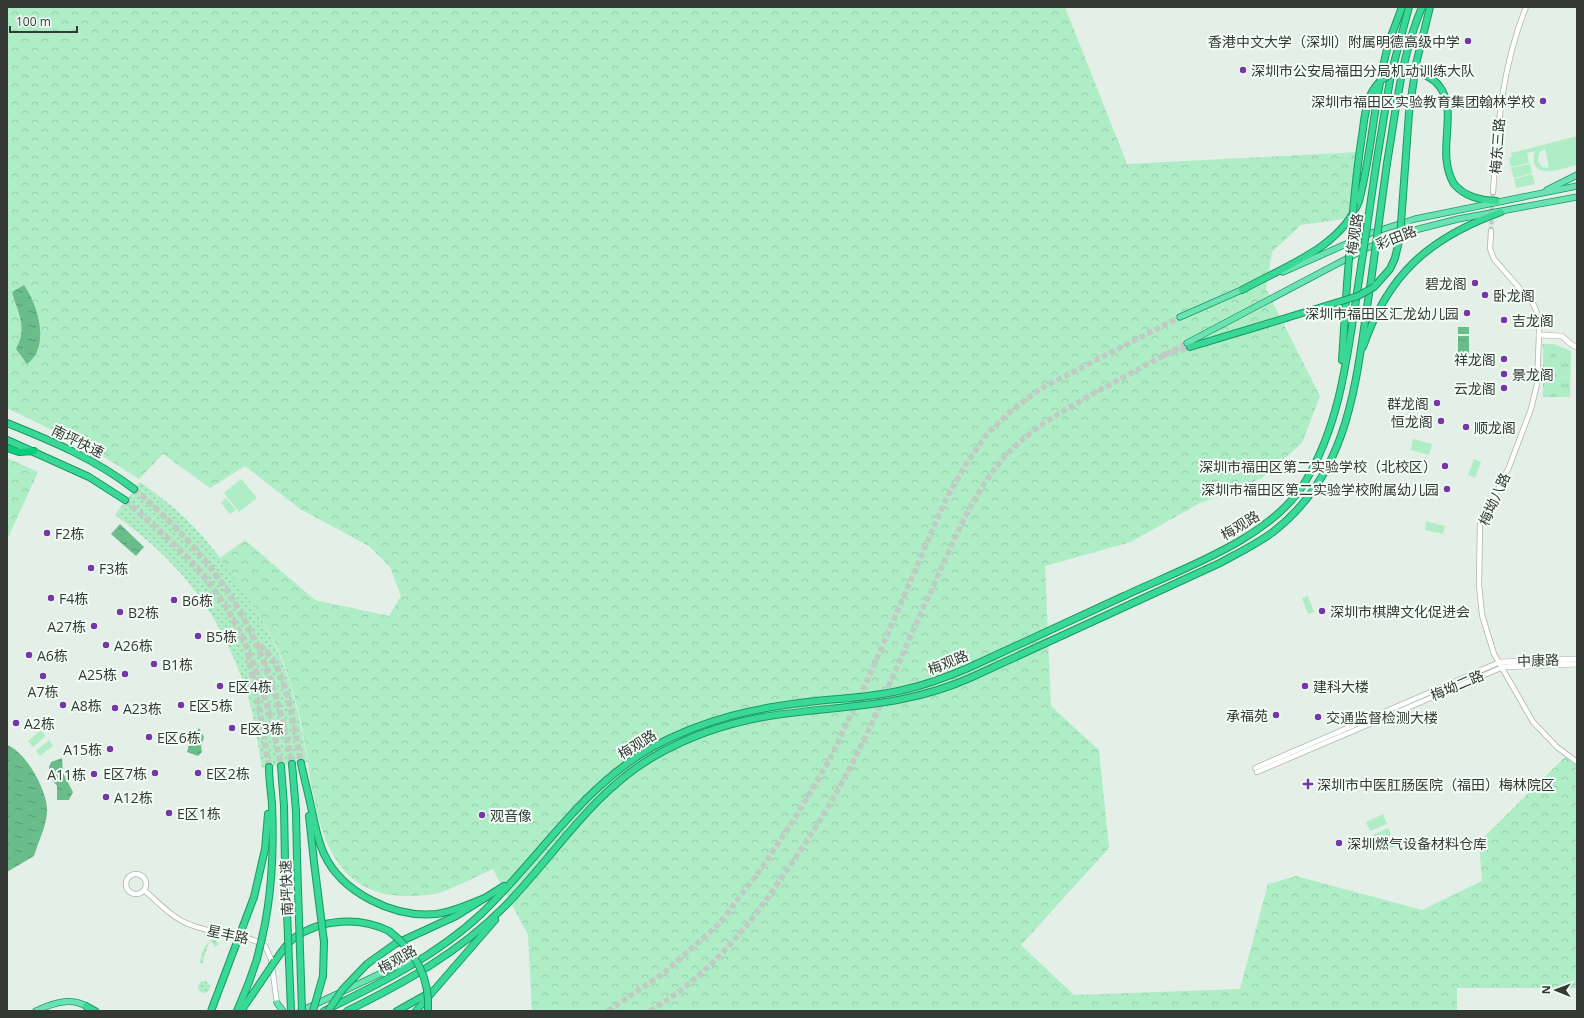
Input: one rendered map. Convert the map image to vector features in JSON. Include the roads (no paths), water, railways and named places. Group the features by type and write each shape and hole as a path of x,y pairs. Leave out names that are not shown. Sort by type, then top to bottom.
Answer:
{"highway":[{"path":"1242,290 1300,259 1331,239 1349,222 1359,201 1365,176 1381,74 1389,42 1402,7"},
{"name":"梅观路","path":"324,1011 378,984 427,956 466,927 513,880 569,815 597,787 626,764 672,737 695,727 738,713 791,705 881,695 933,682 968,668 1199,561 1248,536 1281,512 1304,484 1325,443 1334,418 1340,392 1359,280 1391,74 1409,7"},
{"name":"梅观路","path":"347,1011 401,984 436,963 488,922 520,890 566,835 604,794 633,771 676,745 717,728 755,719 790,713 883,704 943,689 1220,563 1258,542 1297,510 1325,473 1342,436 1356,372 1371,281 1387,163 1403,70 1422,7"},
{"path":"1189,345 1335,304 1362,294 1374,287 1390,269 1395,258 1400,236 1409,113 1416,64 1430,7"},
{"path":"1340,392 1347,284 1358,167 1366,112 1372,93 1381,80 1396,73 1408,71 1425,75 1440,86 1447,102 1446,168 1454,184 1460,190 1473,197 1496,201"},
{"path":"1356,372 1374,319 1388,294 1404,272 1422,254 1445,237 1469,224 1501,212"},
{"name":"南坪快速","path":"7,423 71,449 97,463 134,489"},
{"name":"南坪快速","path":"7,440 89,477 125,500"},
{"path":"7,448 19,452 34,451"},
{"path":"301,763 316,834 328,863 343,880 366,897 395,909 425,914 443,912 485,898"},
{"name":"南坪快速","path":"292,764 296,811 297,860 306,1010"},
{"name":"南坪快速","path":"280,766 284,806 291,1011"},
{"path":"211,1011 254,897 266,840 269,767"},
{"path":"237,1011 257,959 268,911 271,876 272,820 269,783"},
{"path":"306,790 324,942 324,976 306,1010"},
{"path":"328,1011 332,1003 343,989 367,964 395,944 456,916 513,880"},
{"path":"416,1011 520,890"},
{"path":"241,1011 284,948 293,938 305,931 322,925 353,921 365,922 389,931 406,946 418,962 426,981 428,1011"},
{"path":"397,1011 418,1001 444,979"},
{"path":"86,1006 94,1011"}],"main road":[{"path":"1540,193 1577,175"},
{"name":"彩田路","path":"1180,317 1371,233 1415,219 1496,201 1577,186"},
{"name":"彩田路","path":"1189,345 1367,248 1387,240 1440,223 1577,197"},
{"path":"1539,335 1562,336 1572,345 1577,347"},
{"name":"中康路","path":"1500,662 1577,658"},
{"name":"中康路","path":"1503,667 1577,664"},
{"path":"291,1011 306,1010 388,970 427,956"},
{"path":"36,1011 60,1002 74,1002 86,1006"},
{"path":"277,1003 278,1011"},
{"path":"277,1003 283,1011"}],"street":[{"name":"梅东三路","path":"1493,192 1504,78 1510,52 1526,7"},
{"name":"梅坳八路","path":"1491,231 1490,249 1497,264 1534,305 1539,319 1539,335 1537,384 1531,409 1508,467 1480,525 1480,585 1482,615 1493,651 1533,722 1557,747 1577,762"},
{"name":"梅坳二路","path":"1500,662 1256,770 1503,667"},
{"name":"星丰路","path":"133,874 142,876 146,884 144,890 138,894 131,893 126,887 127,878 133,874"},
{"name":"星丰路","path":"144,890 187,924 228,935 243,936 256,940 265,946 271,959 277,1003"}],"water":[{"path":"24,285 34,303 40,326 39,347 34,357 27,364 16,349 20,341 22,327 12,292"},
{"path":"1458,327 1469,327 1469,334 1458,334"},
{"path":"1458,336 1469,336 1469,353 1458,353"},
{"path":"120,524 144,547 136,556 111,534"},
{"path":"199,728 204,737 201,746 202,752 198,756 187,752 189,744 195,741 194,734"},
{"path":"7,745 21,755 34,772 46,800 47,814 34,856 7,872"},
{"path":"62,758 63,773 73,792 69,800 57,800 57,786 49,776 49,767 51,762"}],"tunnel":[{"path":"1491,231 1493,192"},
{"path":"608,1011 665,972 719,924 761,869 793,821 830,759 872,670 945,501 966,464 987,434 1012,410 1040,389 1180,317"},
{"path":"650,1011 690,982 725,950 771,893 815,829 857,754 968,511 989,477 1001,461 1024,438 1051,418 1187,343"},
{"path":"1163,355 1190,347"},
{"path":"134,489 167,519 195,549 219,579 240,611 257,645 271,681 292,764"},
{"path":"125,500 184,554 202,574 232,618 244,641 262,689 276,740 281,766"},
{"path":"260,645 272,659 283,682 291,710 301,763"},
{"path":"248,654 269,767"}],"place":[{"name":"香港中文大学（深圳）附属明德高级中学","path":"1468,41"},
{"name":"深圳市公安局福田分局机动训练大队","path":"1243,70"},
{"name":"深圳市福田区实验教育集团翰林学校","path":"1543,101"},
{"name":"碧龙阁","path":"1475,283"},
{"name":"卧龙阁","path":"1485,295"},
{"name":"深圳市福田区汇龙幼儿园","path":"1467,313"},
{"name":"吉龙阁","path":"1504,320"},
{"name":"祥龙阁","path":"1504,359"},
{"name":"景龙阁","path":"1504,374"},
{"name":"云龙阁","path":"1504,388"},
{"name":"群龙阁","path":"1437,403"},
{"name":"恒龙阁","path":"1441,421"},
{"name":"顺龙阁","path":"1466,427"},
{"name":"深圳市福田区第二实验学校（北校区）","path":"1445,466"},
{"name":"深圳市福田区第二实验学校附属幼儿园","path":"1447,489"},
{"name":"F2栋","path":"47,533"},
{"name":"F3栋","path":"91,568"},
{"name":"F4栋","path":"51,598"},
{"name":"B6栋","path":"174,600"},
{"name":"深圳市棋牌文化促进会","path":"1322,611"},
{"name":"B2栋","path":"120,612"},
{"name":"A27栋","path":"94,626"},
{"name":"B5栋","path":"198,636"},
{"name":"A26栋","path":"106,645"},
{"name":"A6栋","path":"29,655"},
{"name":"B1栋","path":"154,664"},
{"name":"A25栋","path":"125,674"},
{"name":"A7栋","path":"43,676"},
{"name":"E区4栋","path":"220,686"},
{"name":"建科大楼","path":"1305,686"},
{"name":"A8栋","path":"63,705"},
{"name":"E区5栋","path":"181,705"},
{"name":"A23栋","path":"115,708"},
{"name":"承福苑","path":"1276,715"},
{"name":"交通监督检测大楼","path":"1318,717"},
{"name":"A2栋","path":"16,723"},
{"name":"E区3栋","path":"232,728"},
{"name":"E区6栋","path":"149,737"},
{"name":"A15栋","path":"110,749"},
{"name":"E区7栋","path":"155,773"},
{"name":"E区2栋","path":"198,773"},
{"name":"A11栋","path":"94,774"},
{"name":"深圳市中医肛肠医院（福田）梅林院区","path":"1308,784"},
{"name":"A12栋","path":"106,797"},
{"name":"E区1栋","path":"169,813"},
{"name":"观音像","path":"482,815"},
{"name":"深圳燃气设备材料仓库","path":"1339,843"}]}
